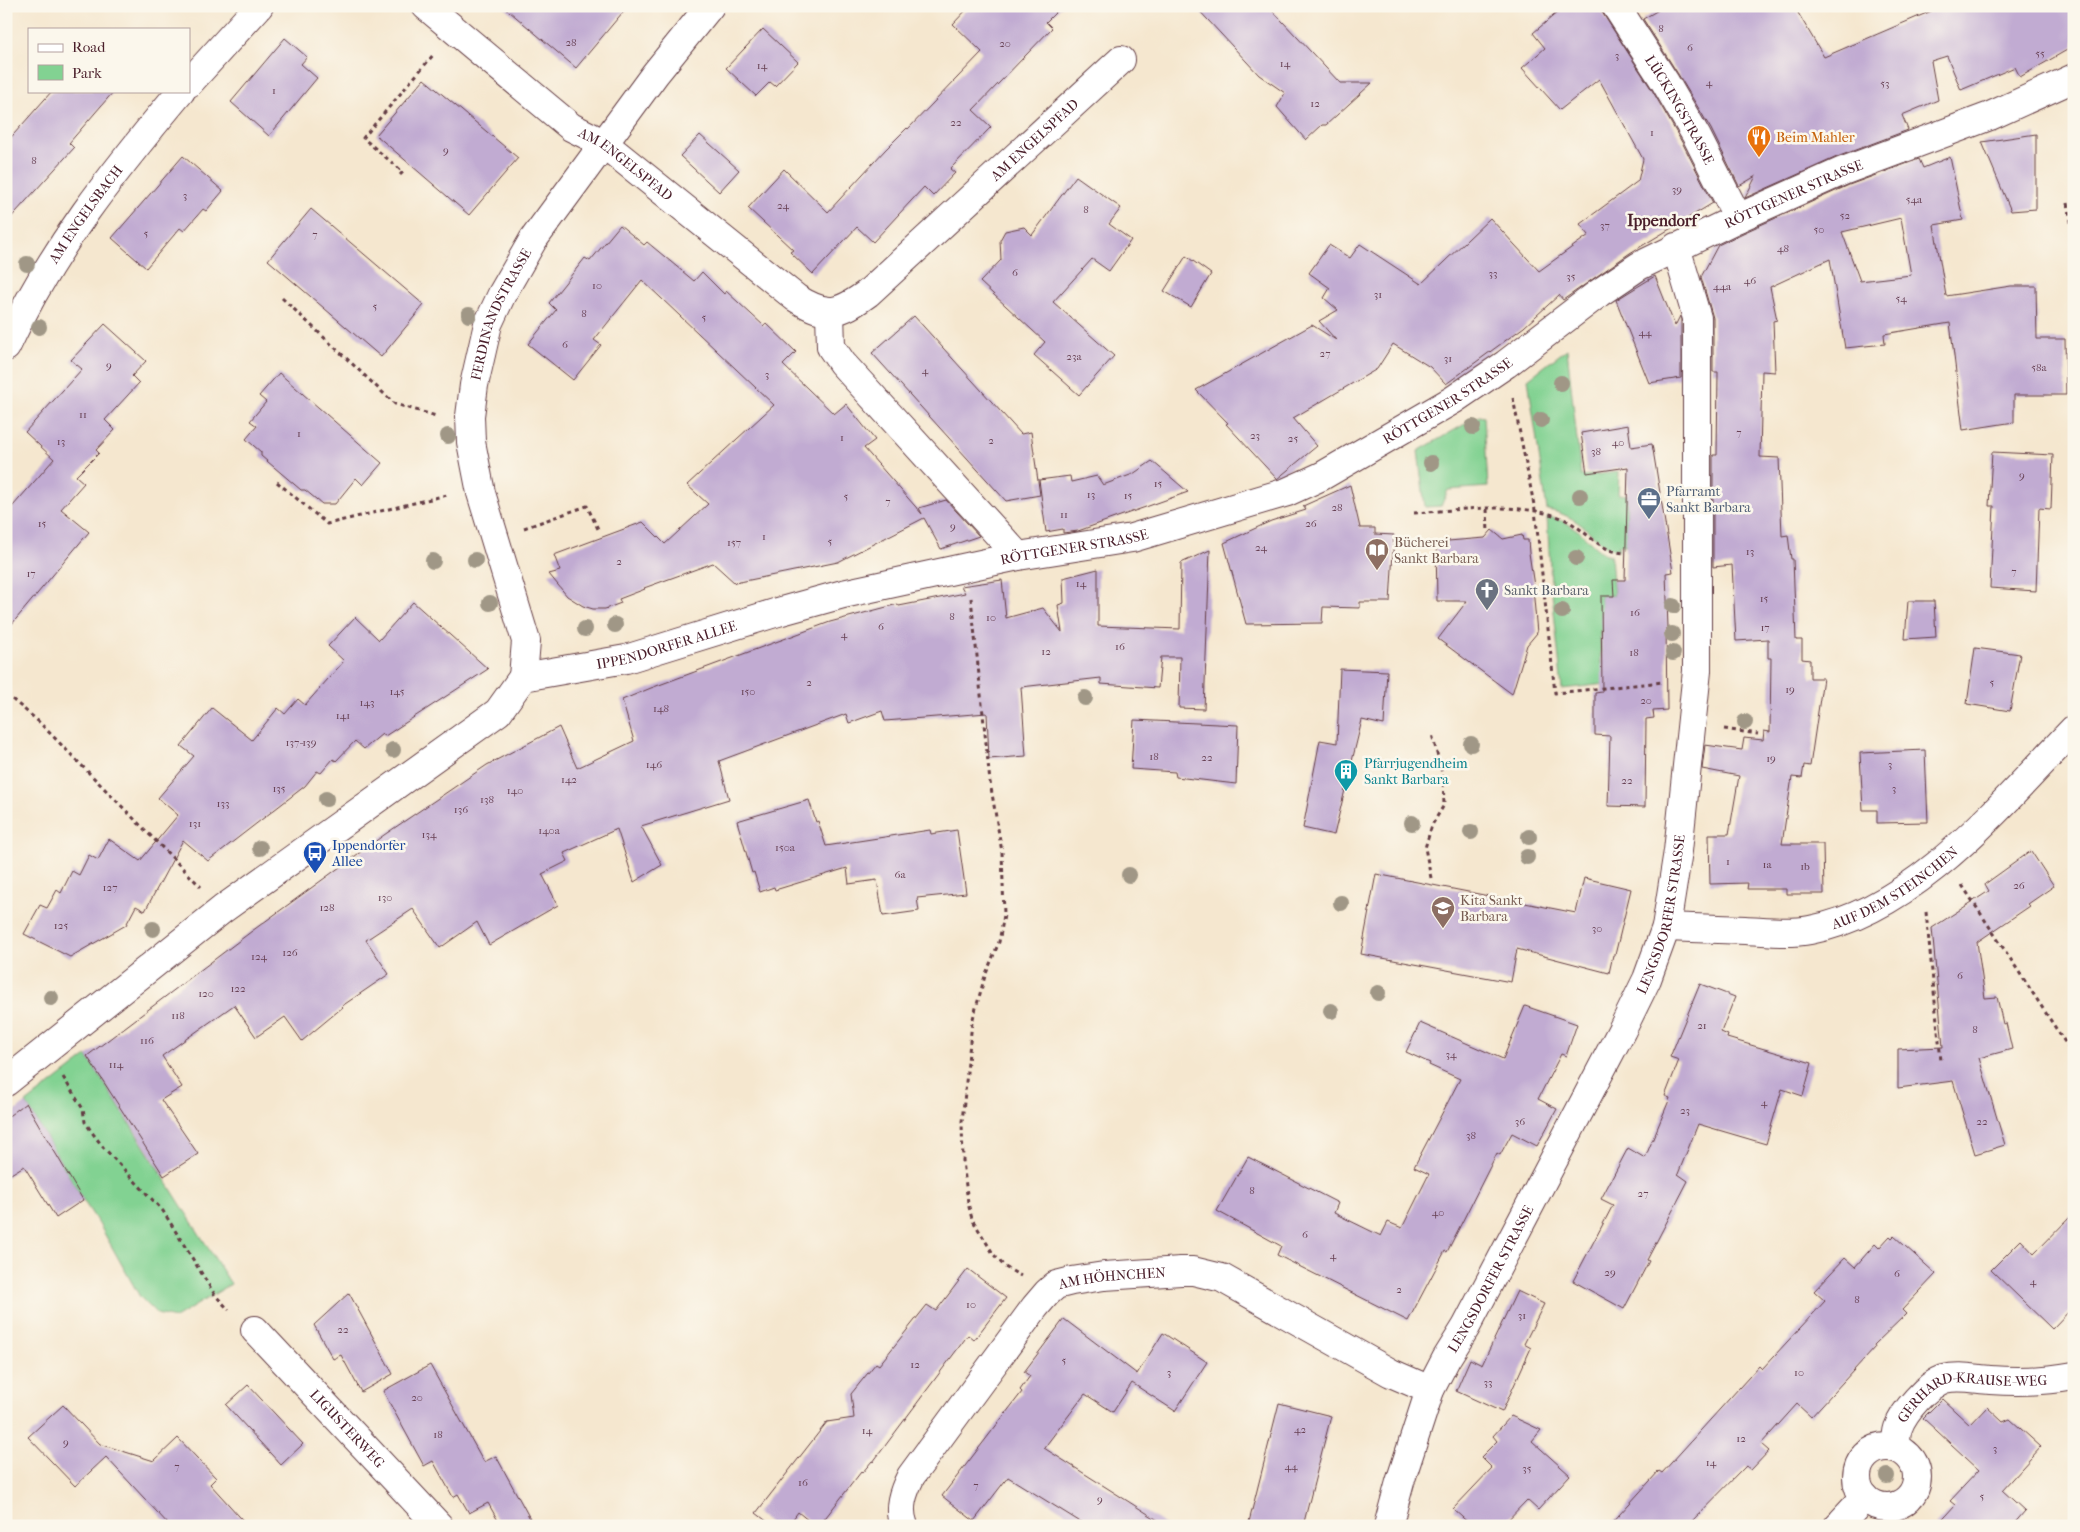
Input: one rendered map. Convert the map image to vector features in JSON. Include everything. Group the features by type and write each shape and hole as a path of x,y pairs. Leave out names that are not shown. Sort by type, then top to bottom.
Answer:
{"street":[{"path":"190,81 259,6"},
{"name":"AM ENGELSPFAD","path":"426,6 571,127 603,143 796,298 814,309 830,312 848,308 868,293 1121,60"},
{"name":"FERDINANDSTRASSE","path":"523,677 526,641 475,470 471,442 470,416 474,385 488,324 502,294 533,240 655,74 710,6"},
{"name":"LÜCKINGSTRASSE","path":"1616,6 1665,82 1697,137 1738,218"},
{"name":"RÖTTGENER STRASSE","path":"778,612 843,594 968,566 1132,538 1286,492 1322,476 1453,400 1506,364 1599,293 1640,266 1676,247 1843,171 1990,116 2074,78"},
{"name":"AM ENGELSBACH","path":"6,347 21,315 56,255 85,211 120,164 180,92"},
{"name":"LENGSDORFER STRASSE","path":"1388,1526 1400,1482 1430,1390 1466,1327 1622,1030 1647,979 1666,927 1678,851 1696,679 1697,318 1676,247"},
{"path":"830,312 831,347 842,363 1018,556"},
{"name":"IPPENDORFER ALLEE","path":"523,677 626,659 778,612"},
{"path":"6,1082 223,909 498,712 523,677"},
{"name":"AUF DEM STEINCHEN","path":"1666,927 1778,932 1808,930 1845,921 1899,893 1945,859 2074,729"},
{"name":"AM HÖHNCHEN","path":"904,1526 900,1508 903,1491 911,1476 957,1411 1046,1293 1056,1285 1112,1275 1193,1271 1222,1278 1391,1373 1430,1390"},
{"name":"LIGUSTERWEG","path":"255,1330 439,1526"},
{"name":"GERHARD-KRAUSE-WEG","path":"1896,1447 1897,1429 1911,1408 1927,1389 1944,1379 1964,1377 1991,1380 2032,1380 2074,1376"},
{"name":"GERHARD-KRAUSE-WEG","path":"1896,1447 1911,1458 1916,1466 1917,1484 1913,1493 1899,1505 1881,1507 1865,1497 1859,1489 1856,1479 1861,1460 1868,1453 1876,1448 1896,1447"},
{"path":"1838,1526 1865,1497"}],"path":[{"path":"400,175 403,172 363,138 455,30"},
{"path":"2068,203 2074,242"},
{"path":"282,298 395,404 436,416"},
{"path":"1506,364 1535,510 1555,693 1696,679"},
{"path":"278,482 327,524 447,494"},
{"path":"529,526 587,506 599,531"},
{"path":"1487,509 1488,533"},
{"path":"1414,513 1487,509 1535,510 1558,516 1574,524 1608,550 1626,553"},
{"path":"968,566 990,782 1002,852 1004,915 999,942 984,976 972,1022 962,1122 963,1161 968,1203 972,1219 981,1235 994,1255 1005,1266 1046,1293"},
{"path":"6,694 38,722 203,890"},
{"path":"1431,878 1425,848 1432,825 1444,806 1443,777 1432,734"},
{"path":"1945,859 2074,1056"},
{"path":"1922,877 1941,1061"},
{"path":"62,1076 83,1109 85,1122 94,1135 162,1211 215,1295 225,1307"}],"green space":[{"path":"1567,349 1581,476 1619,472 1618,494 1627,495 1626,545 1618,545 1619,550 1605,545 1573,519 1547,510 1528,379"},
{"path":"1479,416 1484,417 1488,487 1448,490 1441,506 1425,507 1418,451"},
{"path":"1547,517 1570,525 1600,551 1611,555 1614,596 1601,596 1603,631 1600,631 1601,664 1632,663 1632,681 1562,689 1551,583"},
{"path":"87,1056 231,1284 175,1318 157,1314 140,1297 99,1224 26,1103"}],"building":[{"path":"503,6 628,6 576,68"},
{"path":"970,6 1062,6 1046,22 1052,28 973,110 991,127 950,169 955,173 933,196 924,187 873,242 857,227 813,274 790,252 793,250 748,208 784,169 828,212 885,150 908,129 982,52 953,24"},
{"path":"1195,6 1268,6 1340,83 1372,83 1326,125 1322,125 1306,140 1277,107 1285,93 1259,75"},
{"path":"1565,6 1598,6 1652,90 1683,144 1713,203 1630,253 1563,300 1559,295 1524,327 1446,384 1430,367 1393,344 1377,369 1293,418 1317,446 1277,479 1196,390 1312,325 1336,340 1319,321 1338,310 1324,298 1330,288 1309,273 1329,245 1350,258 1360,244 1421,284 1490,218 1539,271 1589,235 1580,224 1638,181 1643,159 1599,79 1560,110 1522,68 1545,48 1533,33"},
{"path":"1665,6 1794,6 1824,57 1943,6 2074,6 2074,46 2020,77 2015,67 1961,90 1947,56 1931,61 1938,100 1902,115 1908,130 1837,157 1745,198 1756,176 1739,186 1711,129 1643,19"},
{"path":"763,29 798,62 775,86 770,82 756,96 726,68"},
{"path":"285,38 307,57 301,64 317,78 269,136 231,102"},
{"path":"424,79 518,158 469,215 376,135"},
{"path":"51,92 113,92 69,143 74,148 6,223 6,143"},
{"path":"2036,134 2036,209 2011,211 1982,142"},
{"path":"700,135 739,170 719,192 680,156"},
{"path":"183,156 223,191 206,211 203,209 184,231 180,228 146,268 112,238"},
{"path":"1950,157 1963,220 1934,225 1946,296 2011,286 2036,286 2037,339 2065,339 2066,395 2014,395 2014,422 1963,430 1950,323 1884,334 1885,344 1845,348 1830,259 1770,287 1777,320 1773,321 1775,372 1762,371 1760,457 1779,458 1782,536 1788,535 1791,559 1793,559 1796,640 1802,640 1802,659 1810,660 1810,678 1823,678 1810,766 1804,765 1802,778 1792,777 1782,844 1823,844 1824,894 1786,894 1786,889 1747,889 1748,883 1710,884 1709,834 1729,834 1739,776 1702,769 1705,745 1742,750 1744,738 1763,740 1764,731 1770,732 1771,658 1768,658 1768,639 1736,641 1732,565 1713,567 1713,455 1717,455 1718,372 1713,372 1713,318 1701,277 1718,245 1849,185 1919,159 1923,168","holes":["1901,218 1911,275 1860,281 1842,232"]},
{"path":"1076,176 1121,208 1109,224 1131,240 1109,271 1092,259 1053,302 1114,356 1079,395 1034,355 1045,342 980,282 1001,260 1000,240 1005,231 1024,227 1032,235"},
{"path":"311,209 424,305 381,357 268,260"},
{"path":"620,225 644,245 647,242 694,281 702,272 724,294 726,291 764,326 766,323 796,352 783,365 834,414 846,404 875,440 864,448 922,514 919,508 946,500 979,536 941,549 924,518 838,562 735,583 713,563 644,588 619,599 621,603 605,609 593,609 583,606 567,596 549,574 560,571 554,555 643,522 665,544 708,504 687,485 774,405 642,280 594,340 601,345 573,380 528,344 556,310 549,303 585,258 590,261"},
{"path":"1186,256 1211,274 1191,307 1164,291"},
{"path":"1655,276 1675,326 1680,316 1681,378 1649,383 1616,300"},
{"path":"914,316 1021,434 1031,432 1040,495 1006,501 872,353"},
{"path":"105,324 146,361 132,376 139,383 105,420 115,430 96,450 99,453 76,476 84,483 61,509 89,532 6,631 6,514 54,459 25,432 82,369 71,360"},
{"path":"279,373 382,463 363,485 356,478 335,504 322,504 305,490 301,490 261,456 261,452 246,439 257,426 250,421 266,402 259,396"},
{"path":"1628,425 1631,447 1652,444 1673,572 1666,573 1668,628 1666,628 1667,710 1653,711 1654,718 1646,719 1645,807 1608,806 1610,736 1595,735 1595,693 1602,692 1601,596 1614,596 1613,580 1625,580 1628,467 1587,473 1581,433"},
{"path":"1992,452 2053,455 2051,509 2039,508 2036,591 1990,588 1994,506 1989,506"},
{"path":"1152,461 1188,492 1078,531 1063,533 1063,529 1046,532 1039,480 1070,476 1071,482 1097,476 1103,485 1133,474"},
{"path":"1350,485 1360,528 1375,528 1375,534 1394,535 1390,602 1360,602 1360,608 1323,607 1322,623 1246,624 1224,543 1271,521 1306,510 1303,506"},
{"name":"Sankt Barbara","path":"1492,530 1503,539 1522,535 1523,540 1528,540 1534,586 1537,633 1527,645 1512,694 1438,639 1467,601 1437,601 1436,542 1485,538"},
{"path":"1210,550 1204,709 1179,708 1180,657 1161,657 1158,688 1101,684 1101,678 1021,687 1026,756 989,759 987,713 885,721 882,711 849,723 846,714 719,761 729,799 641,826 662,865 634,882 617,829 564,853 568,861 542,874 558,905 489,945 477,922 440,948 413,909 366,940 389,974 342,1006 302,1041 285,1017 256,1037 234,1005 162,1056 182,1087 161,1100 198,1154 164,1176 87,1056 252,931 384,835 487,765 559,727 577,768 634,741 622,700 830,622 898,604 899,606 965,593 961,586 1002,580 1006,618 1043,608 1062,632 1058,605 1064,603 1063,578 1098,569 1098,626 1180,629 1181,563"},
{"path":"1908,601 1934,601 1936,637 1905,639"},
{"path":"413,602 488,669 385,736 382,734 364,749 355,741 336,761 333,759 321,773 317,771 305,786 208,861 183,840 145,911 136,906 126,925 70,957 24,934 40,905 47,908 57,890 61,893 72,871 79,875 89,855 98,860 109,839 140,861 178,815 158,798 194,756 181,746 212,708 252,740 278,708 285,714 298,699 305,705 344,661 328,646 355,617 379,640"},
{"path":"1975,648 2020,654 2010,711 1967,704"},
{"path":"1340,669 1387,671 1384,725 1362,720 1334,835 1303,828 1320,740 1337,743"},
{"path":"1134,720 1238,725 1236,784 1176,777 1175,772 1131,769"},
{"path":"1925,750 1928,822 1877,823 1877,810 1863,810 1860,753"},
{"path":"809,800 826,846 930,830 931,834 957,830 966,893 917,898 919,911 883,916 877,880 849,884 847,868 775,890 774,887 760,892 754,872 752,873 737,821"},
{"path":"2031,851 2054,886 2028,904 2030,906 1977,942 1985,998 1997,997 2003,1024 2006,1023 2012,1049 1979,1058 2005,1145 1975,1154 1953,1081 1898,1088 1898,1049 1943,1047 1932,928 1989,891 1985,884"},
{"name":"Kita Sankt Barbara","path":"1376,874 1576,913 1584,878 1631,889 1609,973 1517,949 1511,982 1361,954"},
{"path":"1700,984 1735,997 1721,1032 1728,1035 1727,1038 1812,1063 1803,1096 1782,1089 1766,1144 1698,1124 1678,1174 1688,1181 1624,1309 1573,1281 1613,1205 1601,1199 1628,1148 1645,1158 1670,1098 1665,1096 1679,1060 1670,1057"},
{"path":"1525,1006 1577,1024 1566,1056 1561,1054 1538,1099 1557,1109 1537,1146 1512,1133 1500,1155 1497,1153 1447,1252 1445,1251 1408,1321 1277,1255 1281,1246 1217,1211 1248,1157 1338,1203 1334,1213 1381,1236 1388,1222 1402,1228 1429,1174 1414,1167 1460,1079 1406,1052 1420,1023 1503,1059"},
{"path":"26,1103 83,1200 56,1218 24,1166 6,1177 6,1118"},
{"path":"2074,1213 2074,1306 2052,1329 1991,1270 2021,1240 2034,1254"},
{"path":"1890,1236 1892,1238 1894,1236 1936,1274 1902,1310 1906,1314 1874,1345 1875,1347 1811,1417 1797,1404 1761,1444 1769,1451 1751,1470 1746,1466 1687,1526 1609,1526 1659,1471 1662,1473 1759,1366 1762,1369 1825,1301 1814,1291 1845,1258 1855,1267 1875,1244 1879,1248"},
{"path":"968,1269 1006,1298 974,1340 968,1335 873,1462 861,1472 819,1526 815,1526 798,1512 788,1526 773,1526 756,1513 827,1422 854,1418 851,1394 876,1363 879,1365 927,1305 936,1311"},
{"path":"1517,1291 1544,1304 1524,1344 1531,1348 1502,1412 1456,1391 1470,1359 1482,1365"},
{"path":"349,1293 393,1374 361,1392 341,1355 333,1359 314,1325"},
{"path":"1064,1319 1137,1374 1163,1333 1207,1362 1175,1411 1132,1383 1113,1412 1085,1394 1044,1448 1167,1526 1087,1526 1008,1477 974,1521 942,1496 1022,1392 1020,1390 1030,1376 1024,1372"},
{"path":"430,1365 484,1462 496,1456 534,1526 501,1526 488,1503 469,1513 458,1494 453,1497 433,1461 424,1466 383,1391"},
{"path":"248,1385 303,1444 281,1465 226,1405"},
{"path":"1942,1399 1970,1425 1987,1407 2003,1422 2010,1419 2041,1447 2002,1490 2025,1511 2012,1526 1936,1526 1955,1505 1950,1501 1979,1470 1923,1418"},
{"path":"1279,1403 1331,1416 1303,1526 1248,1526"},
{"path":"63,1405 100,1444 154,1461 178,1438 216,1478 210,1484 248,1526 170,1526 106,1457 75,1486 28,1437"},
{"path":"1511,1416 1541,1430 1532,1441 1570,1475 1538,1510 1527,1500 1502,1526 1472,1526 1453,1509 1492,1468 1481,1457 1497,1441 1493,1436"}],"place":[{"name":"Beim Mahler","path":"1759,158"},
{"name":"Pfarramt Sankt Barbara","path":"1649,520"},
{"name":"Bücherei Sankt Barbara","path":"1377,571"},
{"name":"Sankt Barbara","path":"1487,611"},
{"name":"Pfarrjugendheim Sankt Barbara","path":"1346,792"},
{"name":"Ippendorfer Allee","path":"315,874"},
{"name":"Kita Sankt Barbara","path":"1443,929"}],"district":[{"name":"Ippendorf","path":"1662,220"}]}
